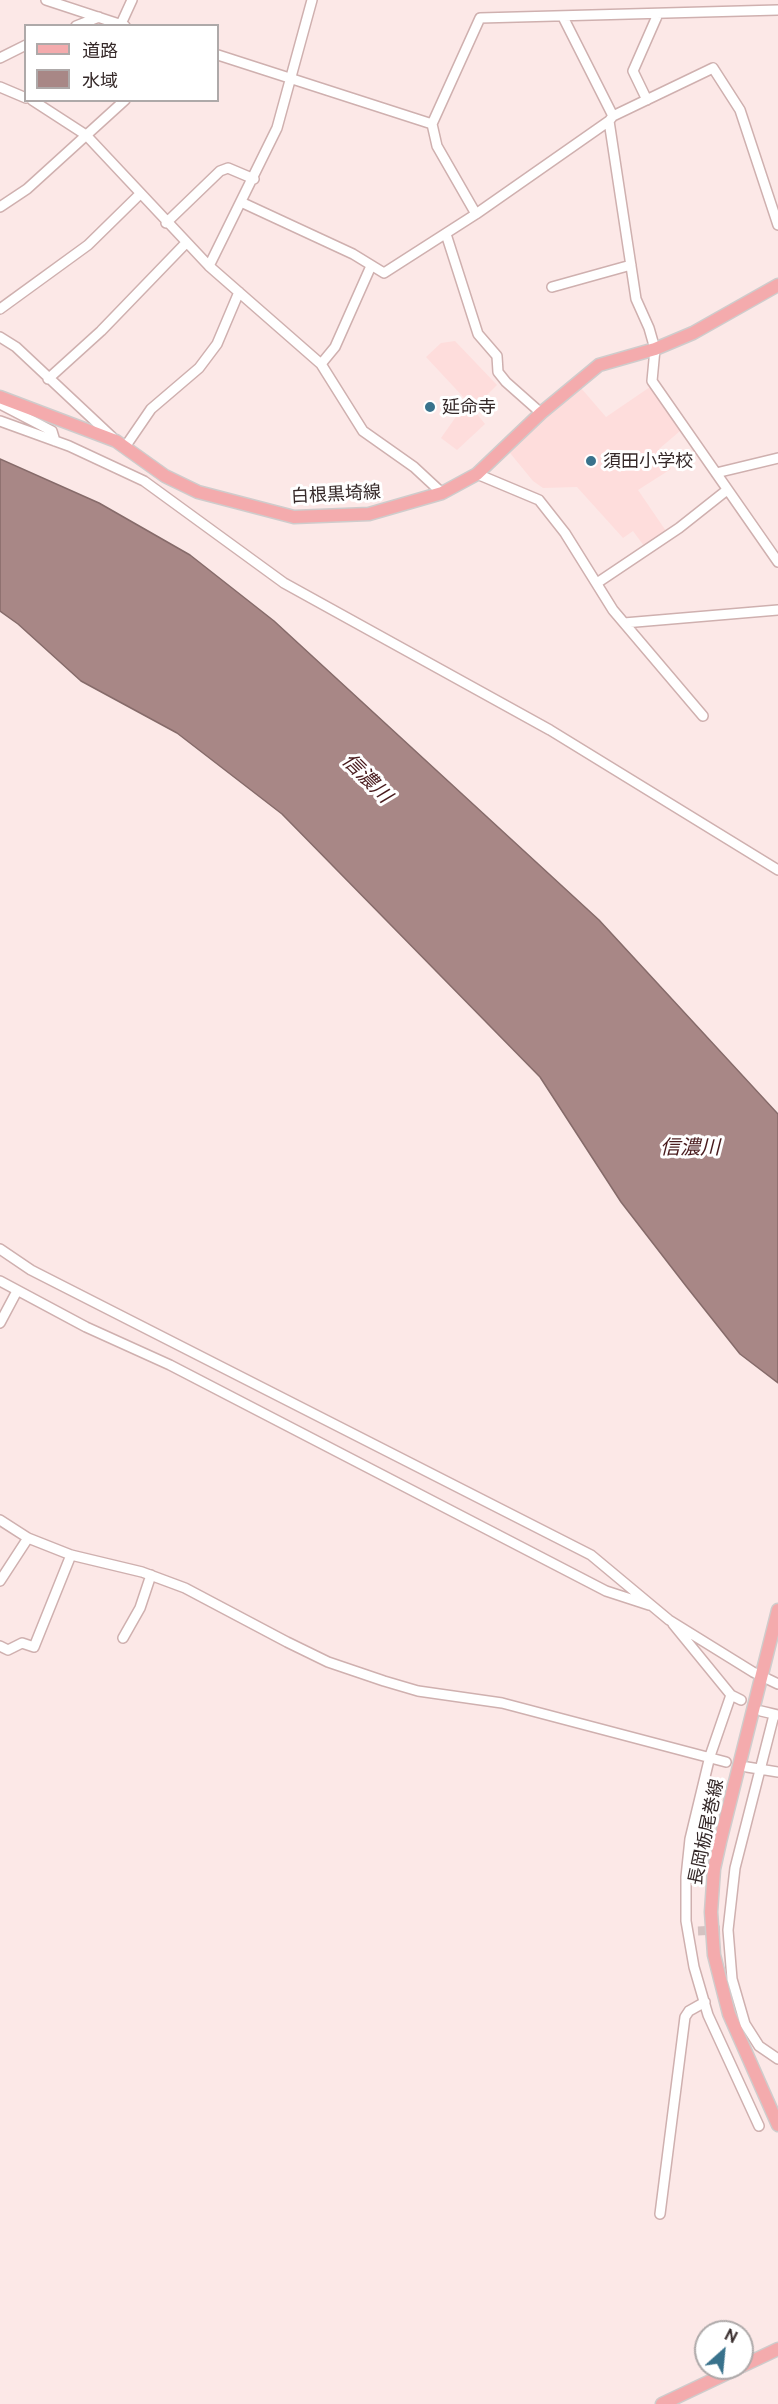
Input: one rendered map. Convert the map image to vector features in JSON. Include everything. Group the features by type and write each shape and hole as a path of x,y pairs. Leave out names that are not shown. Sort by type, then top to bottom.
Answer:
{"main road":[{"name":"白根黒埼線","path":"0,397 120,444 165,476 198,492 294,517 376,513 442,493 477,474 541,413 599,365 655,349 693,333 778,285"},
{"name":"長岡栃尾巻線","path":"778,1610 718,1851 711,1912 714,1955 720,1987 745,2052 778,2125"},
{"path":"754,2360 778,2349"},
{"path":"662,2404 713,2380"}],"street":[{"path":"46,0 120,24"},
{"path":"123,24 132,0"},
{"path":"209,266 243,202 277,128 293,78 312,0"},
{"path":"476,214 437,146 432,124 480,18 778,10"},
{"path":"647,100 633,71 658,14"},
{"path":"81,24 99,17"},
{"path":"563,17 611,119 636,299 649,328 655,349 652,381 778,562"},
{"path":"0,58 24,46"},
{"path":"219,55 432,124"},
{"path":"243,202 353,254 384,273 476,214 611,119 712,68 740,110 778,225"},
{"path":"0,87 24,97"},
{"path":"35,102 86,135 139,195 209,266 321,364 363,431 414,467 442,493"},
{"path":"0,207 27,189 122,102"},
{"path":"166,223 220,171 228,168 254,179"},
{"path":"0,309 88,244 139,195"},
{"path":"446,234 477,334 497,356 498,372 506,382 541,413"},
{"path":"48,379 101,331 186,243"},
{"path":"552,287 631,265"},
{"path":"321,364 335,346 371,266"},
{"path":"0,337 16,347 120,444 150,409 199,368 217,344 239,292"},
{"path":"0,404 52,430 55,441"},
{"path":"0,421 55,441 144,481 284,583 550,730 778,870"},
{"path":"716,473 778,458"},
{"path":"477,474 539,500 565,534 624,623 703,716"},
{"path":"597,583 679,528 728,490"},
{"path":"624,623 778,610"},
{"path":"0,1249 31,1270 591,1555 669,1620 731,1695 741,1700"},
{"path":"0,1281 86,1327 170,1365 606,1591 654,1606"},
{"path":"0,1323 17,1291"},
{"path":"0,1520 28,1538 70,1555 151,1575 185,1588 307,1652 384,1681 418,1691 513,1706 726,1762"},
{"path":"0,1581 28,1538"},
{"path":"0,1646 9,1650 22,1643 34,1647 70,1555"},
{"path":"123,1638 140,1608 151,1575"},
{"path":"669,1620 778,1684"},
{"path":"731,1695 710,1756 686,1877 705,2002 759,2126"},
{"path":"761,1711 776,1715 735,1868 724,1930 732,1979 745,2024 759,2046 778,2059"},
{"path":"747,1767 778,1772"},
{"path":"660,2214 685,2017 689,2011 705,2002"},
{"path":"729,2060 759,2046"}],"shaded area":[{"path":"455,341 497,385 473,409 485,424 457,450 441,438 467,401 426,357 441,343"},
{"name":"須田小学校","path":"650,387 680,431 659,449 671,469 638,490 666,531 644,546 633,531 623,538 577,487 543,488 533,481 510,453 544,419 581,388 606,417"}],"water":[{"name":"信濃川","path":"0,459 99,503 190,555 274,621 599,920 778,1114 778,1383 740,1354 686,1286 621,1202 540,1077 282,814 177,733 81,681 18,624 0,611"}],"tunnel":[{"path":"698,1931 720,1930"}],"place":[{"name":"延命寺","path":"430,407"},
{"name":"須田小学校","path":"591,461"}]}
